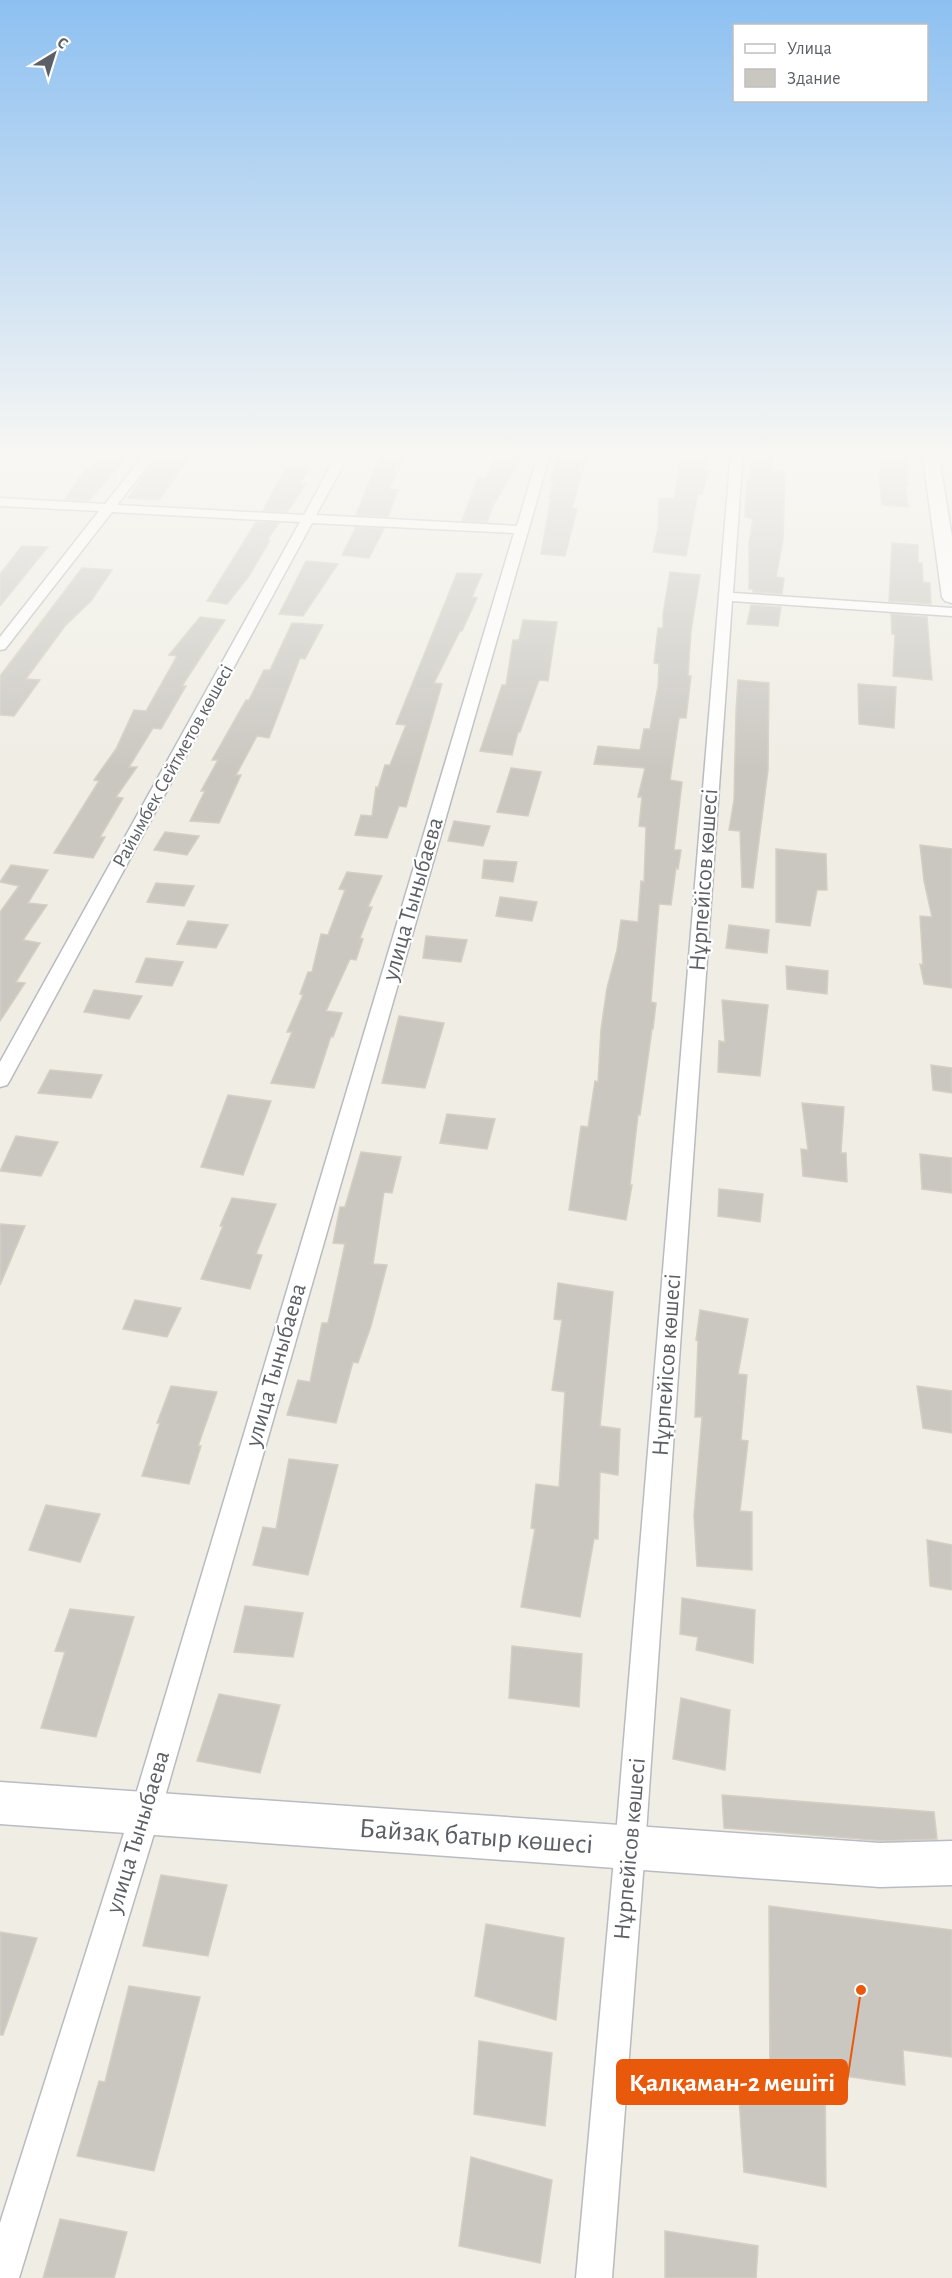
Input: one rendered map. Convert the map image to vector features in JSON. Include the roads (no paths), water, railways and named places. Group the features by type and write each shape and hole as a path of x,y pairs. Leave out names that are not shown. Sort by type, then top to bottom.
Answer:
{"street":[{"path":"0,646 70,557"},
{"name":"Райымбек Сейтметов көшесі","path":"0,1080 287,557"},
{"name":"улица Тыныбаева","path":"1,2278 145,1814 513,557"},
{"name":"Нұрпейісов көшесі","path":"594,2278 630,1848 729,557"},
{"path":"946,557 952,597"},
{"path":"726,597 952,612"},
{"name":"Байзақ батыр көшесі","path":"0,1803 880,1865 952,1863"}],"place":[{"name":"Қалқаман-2 мешіті","path":"861,1990"}]}
